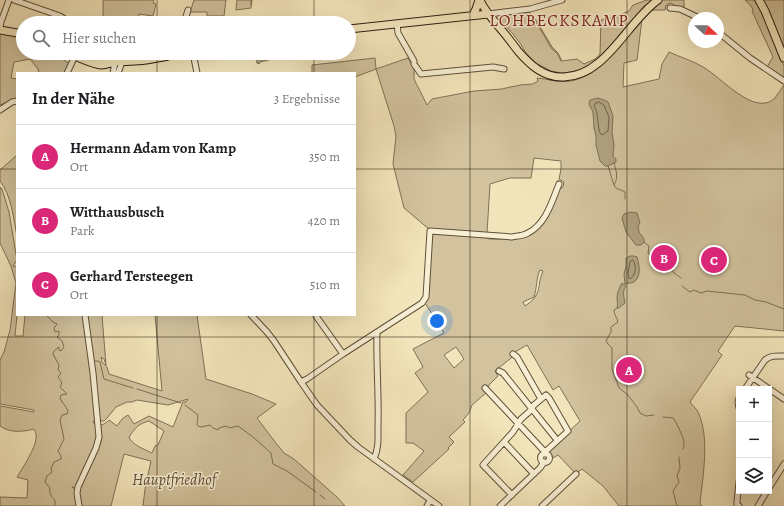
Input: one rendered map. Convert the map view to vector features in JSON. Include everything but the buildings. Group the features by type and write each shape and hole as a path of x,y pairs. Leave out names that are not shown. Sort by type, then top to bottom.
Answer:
{"main road":[{"path":"479,0 488,14 523,56 544,73 559,77 578,75 587,71 602,60 639,16 650,5 658,0"},
{"path":"473,15 479,0"},
{"path":"759,0 766,11 784,58"},
{"path":"356,27 488,14"},
{"path":"0,28 16,32"},
{"path":"84,60 104,65 141,60"}],"street":[{"path":"0,28 9,0"},
{"path":"14,0 60,16"},
{"path":"488,14 530,9 562,0"},
{"path":"670,8 680,9 688,13"},
{"path":"186,16 188,10"},
{"path":"396,23 398,33 414,61 414,64 421,74 493,68 504,69"},
{"path":"724,37 750,58 784,81"},
{"path":"67,72 70,60"},
{"path":"194,60 197,72"},
{"path":"113,72 118,62"},
{"path":"118,62 118,72"},
{"path":"0,110 12,102 16,101"},
{"path":"300,382 307,379 342,354 422,303 426,297 430,231 512,236 528,233 537,227 541,222 560,184"},
{"path":"79,506 77,493 78,487 96,448 99,436 93,373 85,316"},
{"path":"252,316 267,332 317,405 350,440 438,506"},
{"path":"316,316 342,354"},
{"path":"374,459 378,449 377,332"},
{"path":"513,354 517,357 541,399"},
{"path":"746,386 751,376 765,360 772,356 784,356"},
{"path":"499,371 503,373 557,440"},
{"path":"751,376 784,399"},
{"path":"485,388 545,453 549,455 550,459 548,462 544,462 540,468 500,506"},
{"path":"512,494 483,465 513,432 521,419 546,395 568,430 545,453"},
{"path":"504,442 534,474"},
{"path":"772,483 784,464"},
{"path":"542,506 576,474"},
{"path":"737,494 736,502 739,506"},
{"path":"758,506 765,494"},
{"path":"427,506 430,500"}],"green space":[{"path":"103,0 154,0 153,3 156,4 153,16 139,14 138,16 103,16"},
{"path":"194,0 226,0 224,16 207,16 207,12 190,12"},
{"path":"237,0 252,0 251,8 236,10"},
{"path":"647,0 653,0 644,6 600,59 586,68 571,72 561,73 551,71 536,63 526,53 520,43 503,23 501,18 502,16 529,12 536,20 562,61 577,59 584,64 595,59 600,54 601,20 615,17 629,11 633,5"},
{"path":"663,0 684,0 684,8 670,3 666,5 665,10 650,10"},
{"path":"745,0 754,0 760,9 784,66 784,79 767,67 773,57 752,11 753,9"},
{"path":"763,0 784,0 784,48 764,1"},
{"path":"642,19 637,60 624,63 623,87 659,79 662,64 669,52 703,67 738,93 758,103 767,103 775,98 784,85 784,331 735,326 718,351 722,355 690,402 698,412 704,433 705,456 700,503 702,506 619,506 603,486 582,469 576,474 558,455 553,458 548,451 580,421 559,386 553,390 527,345 515,352 516,354 495,371 498,376 489,385 486,393 472,405 469,413 463,420 465,422 449,437 454,442 448,448 449,449 413,482 403,475 424,451 413,443 406,443 406,413 428,392 415,373 423,367 413,349 444,333 425,303 430,236 433,233 483,236 489,239 502,239 503,237 536,229 558,190 563,187 564,182 559,179 561,161 534,158 531,178 510,178 490,184 487,233 430,230 404,208 393,164 396,136 376,69 408,58 414,69 414,79 427,105 432,99 474,91 502,89 533,84 538,81 537,78 571,81 582,78 602,65","holes":["540,270 543,271 537,294 531,302 525,306 523,302 534,297","456,347 464,359 454,368 444,355"]},
{"path":"0,33 16,36 16,60 25,60 14,62 11,78 16,79 16,98 0,105"},
{"path":"375,58 376,69 356,77 356,72 312,72 312,65"},
{"path":"31,60 64,60 69,64 66,72 39,72"},
{"path":"16,156 16,232 7,193 0,181 0,170"},
{"path":"0,187 2,189 9,212 16,254 16,262 13,266 16,267 16,283 11,266 0,243"},
{"name":"Hauptfriedhof","path":"16,283 17,316 15,336 23,336 25,316 102,316 106,365 104,359 101,357 102,362 107,367 109,374 162,391 155,316 197,316 206,379 252,394 276,404 257,418 284,453 294,459 345,506 143,506 151,461 124,454 111,506 81,506 78,489 72,487 75,489 78,506 0,506 0,497 27,498 28,480 17,477 35,445 36,439 34,429 16,431 8,430 0,426 0,406 34,412 34,410 0,404 0,360 4,352 10,330","holes":["188,399 186,402 183,402 173,427 149,416 134,424 128,415 122,419 117,426 109,420 97,426 93,422 96,418 100,421 104,421 116,407 127,402 137,400 168,405","149,421 164,431 158,445 155,446 152,453 135,445 129,437 138,426"]}],"water":[{"path":"257,60 268,60 260,62 259,64 257,63"},
{"path":"598,98 608,102 613,116 613,156 616,159 616,162 608,166 605,166 600,161 596,145 593,112 589,104 590,100"},
{"path":"631,212 637,213 640,223 638,226 639,232 644,239 644,242 641,245 636,245 626,232 622,218 624,214"},
{"path":"630,256 637,257 639,273 634,282 625,284 624,274 626,258"},
{"path":"622,283 626,286 624,292 625,303 617,308 617,297"}],"waterway":[{"path":"251,0 251,5"},
{"path":"526,12 527,15 536,22 561,61"},
{"path":"614,163 617,177 614,185"},
{"path":"608,166 616,188 625,192 625,199"},
{"path":"644,242 649,246 648,253 651,256 657,256"},
{"path":"659,260 662,264 664,264 664,266 669,270 672,270 681,278"},
{"path":"682,286 690,292 694,290 701,293 707,291 745,295 755,300 766,302 784,309"},
{"path":"617,308 614,310 614,313 618,322 611,327 611,332 606,341 612,348 612,369 619,388 627,394 640,413 646,416 654,415"},
{"path":"47,316 57,324 54,328 55,332 59,331 59,335 57,337 62,341 64,347 61,351 59,350 59,347 53,354 59,365 58,370 61,373 58,377 61,382 60,387 67,394 61,395 60,398 68,411 67,414 62,415 60,420 64,439 58,451 61,459 54,462 51,468 52,472 47,476 45,482 50,488 52,498 55,500 55,506"},
{"path":"94,361 100,362 104,379 133,388"},
{"path":"137,389 181,403"},
{"path":"185,405 198,415 198,426 201,427 210,425 218,430 219,428 226,426 229,428 238,426 271,453 273,464 287,471 316,492"},
{"path":"663,417 673,418 684,440 683,449"},
{"path":"94,459 101,439"},
{"path":"677,506 673,491 679,482 677,476 680,468 679,457"},
{"path":"320,495 325,499"}],"place":[{"name":"Witthausbusch","path":"664,258"},
{"name":"Gerhard Tersteegen","path":"714,260"},
{"name":"Hermann Adam von Kamp","path":"629,370"}],"district":[{"name":"LOHBECKSKAMP","path":"559,20"}]}
